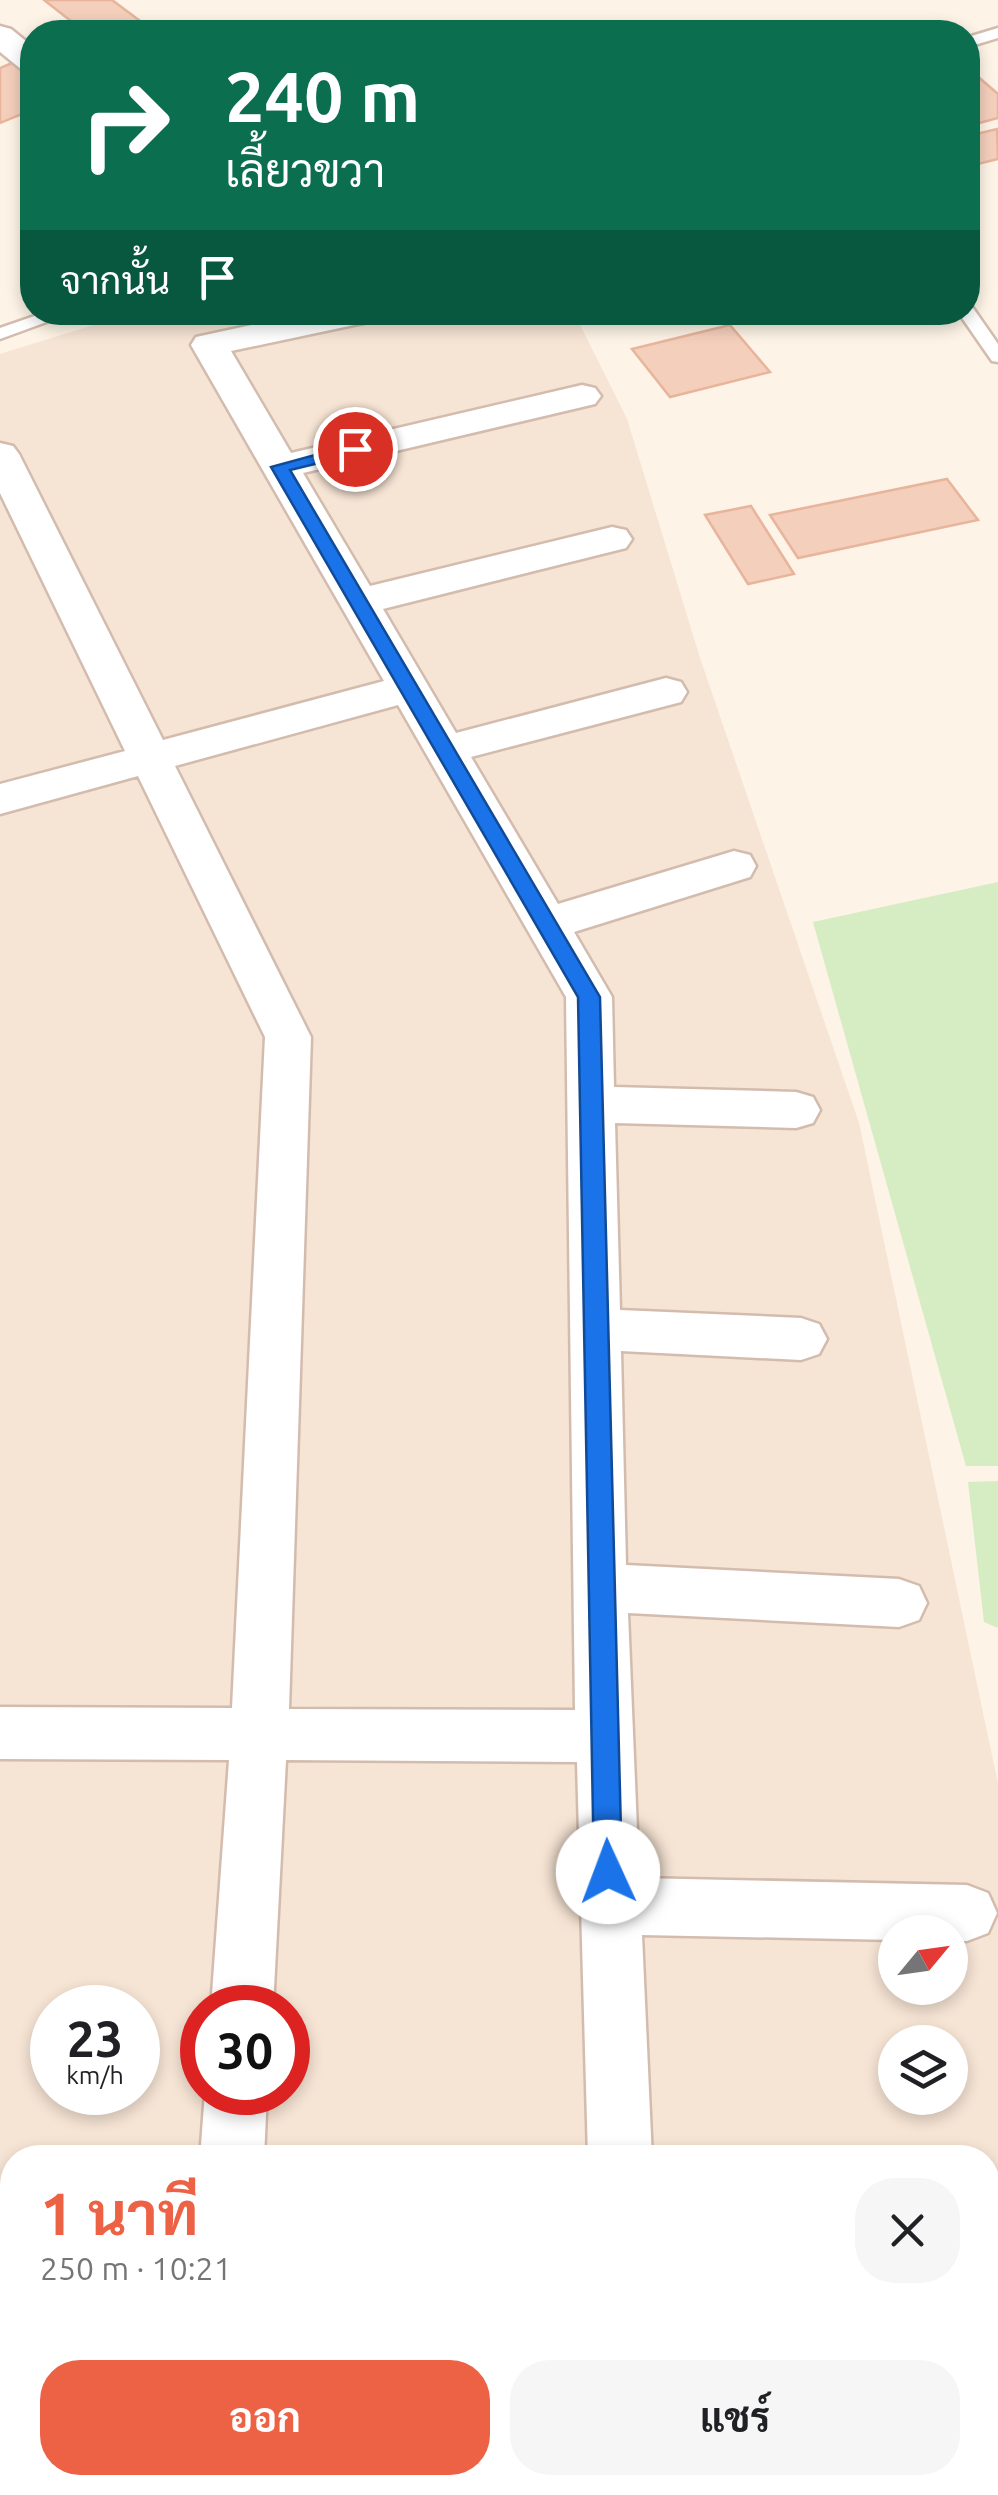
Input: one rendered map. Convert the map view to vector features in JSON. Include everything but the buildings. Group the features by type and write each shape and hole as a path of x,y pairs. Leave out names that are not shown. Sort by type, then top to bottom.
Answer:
{"street":[{"path":"0,36 20,52"},
{"path":"303,325 208,345 589,997 599,1588 619,2145"},
{"path":"280,467 582,396"},
{"path":"0,454 288,1038 259,1734 243,1985"},
{"path":"358,602 612,539"},
{"path":"0,799 408,688"},
{"path":"444,750 666,692"},
{"path":"546,924 734,866"},
{"path":"591,1104 796,1110"},
{"path":"595,1329 800,1340"},
{"path":"599,1588 898,1603"},
{"path":"0,1733 603,1736"},
{"path":"609,1906 967,1913"},
{"path":"233,2145 235,2115"}],"lane":[{"path":"0,334 27,325"},
{"path":"976,325 998,357"}],"shaded area":[{"path":"93,325 580,325 627,419 700,658 859,1123 998,1784 998,2145 0,2145 0,354"}],"green space":[{"path":"998,882 998,1466 966,1466 813,922"},
{"path":"998,1481 998,1628 984,1622 968,1482"}],"route":[{"path":"355,449 280,467 589,997 608,1872"}]}
